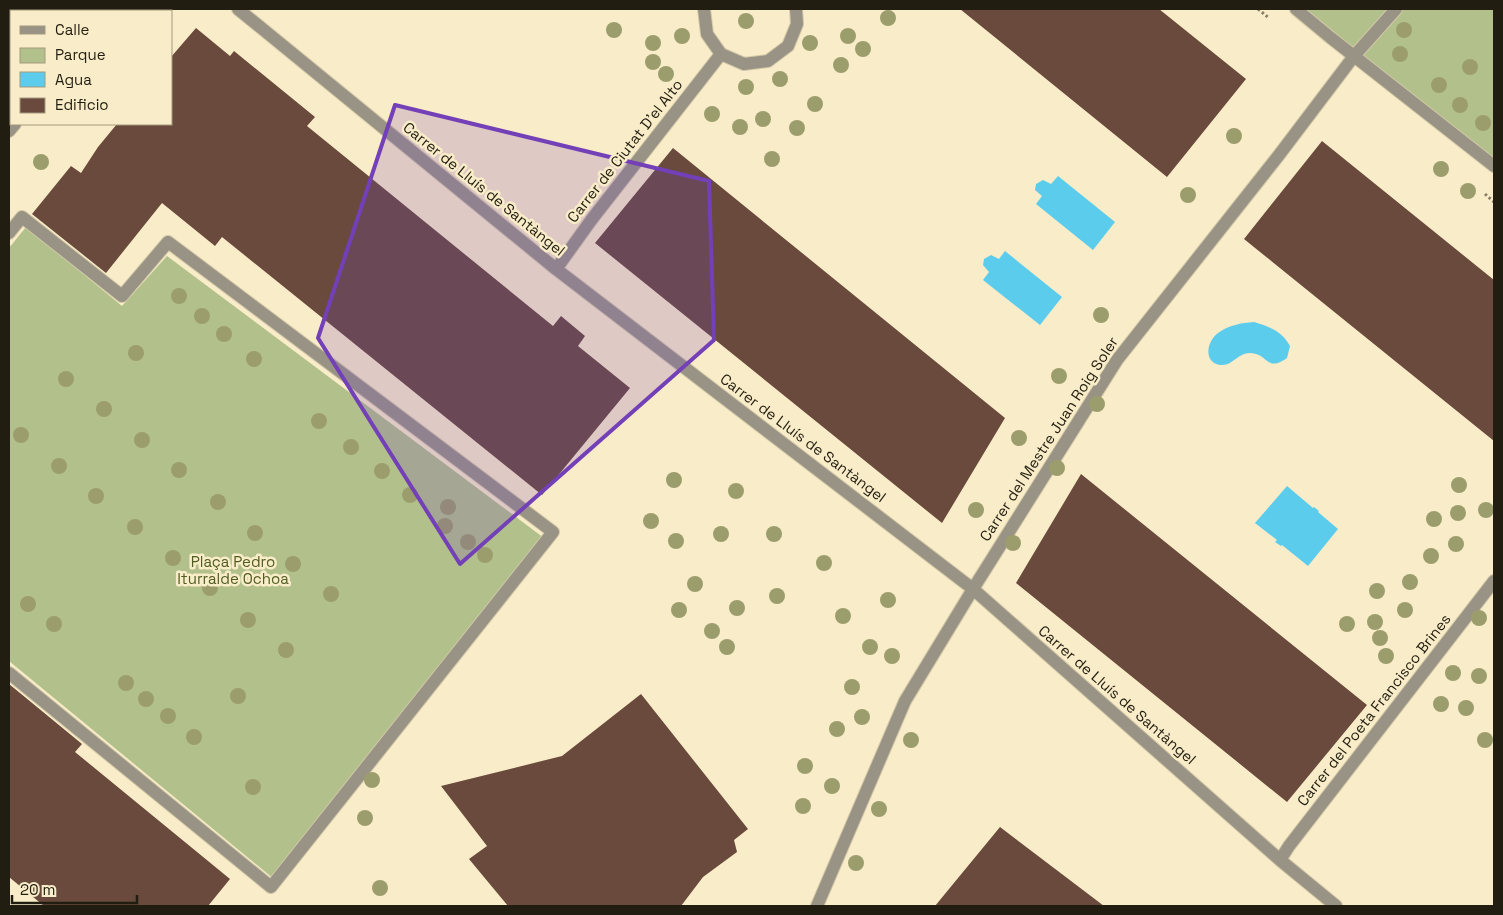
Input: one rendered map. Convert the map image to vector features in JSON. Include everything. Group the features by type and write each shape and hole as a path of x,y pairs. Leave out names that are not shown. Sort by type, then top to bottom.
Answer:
{"street":[{"name":"Carrer de Lluís de Santàngel","path":"238,9 556,269 973,589 1280,860 1336,906"},
{"path":"704,9 706,34 721,54 744,64 768,60 788,46 797,24 796,9"},
{"path":"1296,9 1494,166"},
{"name":"Carrer del Mestre Juan Roig Soler","path":"817,906 905,701 1117,360 1279,155 1354,56 1396,9"},
{"name":"Carrer de Ciutat D'el Alto","path":"556,269 592,219 721,54"},
{"path":"9,232 22,217 122,296 168,242 553,532 271,887 9,673"},
{"name":"Carrer del Poeta Francisco Brines","path":"1280,860 1494,581"}],"highlighted area":[{"path":"395,105 709,181 714,340 460,564 318,338"}],"green space":[{"path":"1298,9 1494,9 1494,158 1354,54"},
{"name":"Plaça Pedro Iturralde Ochoa","path":"26,227 122,306 167,256 544,538 274,879 9,661 9,248"}],"water":[{"path":"1058,176 1115,222 1093,250 1036,204 1042,196 1035,190 1036,184 1043,180 1051,184"},
{"path":"1005,251 1062,297 1040,325 983,280 989,272 983,265 984,259 991,255 999,259"},
{"path":"1254,322 1279,333 1287,341 1290,346 1287,358 1275,364 1256,354 1250,353 1222,365 1212,361 1209,357 1209,347 1218,333 1235,325"},
{"path":"1287,486 1319,511 1338,529 1308,566 1282,545 1275,542 1277,540 1255,523"}],"building":[{"path":"960,9 1159,9 1246,79 1167,177"},
{"path":"196,28 230,56 234,51 315,117 307,126 553,326 561,316 585,336 578,346 630,388 542,495 222,237 215,246 162,203 106,273 32,214 71,166 81,173 98,147 116,125 172,125 172,56"},
{"path":"1322,141 1494,280 1494,441 1244,239"},
{"path":"673,148 1005,418 942,523 595,243"},
{"path":"1081,474 1367,705 1287,802 1016,583"},
{"path":"9,684 82,744 75,752 230,879 208,906 44,906 9,877"},
{"path":"641,694 748,829 734,840 737,852 703,877 681,906 508,906 469,859 487,846 441,786 562,756"},
{"path":"1000,827 1104,906 935,906"}]}
